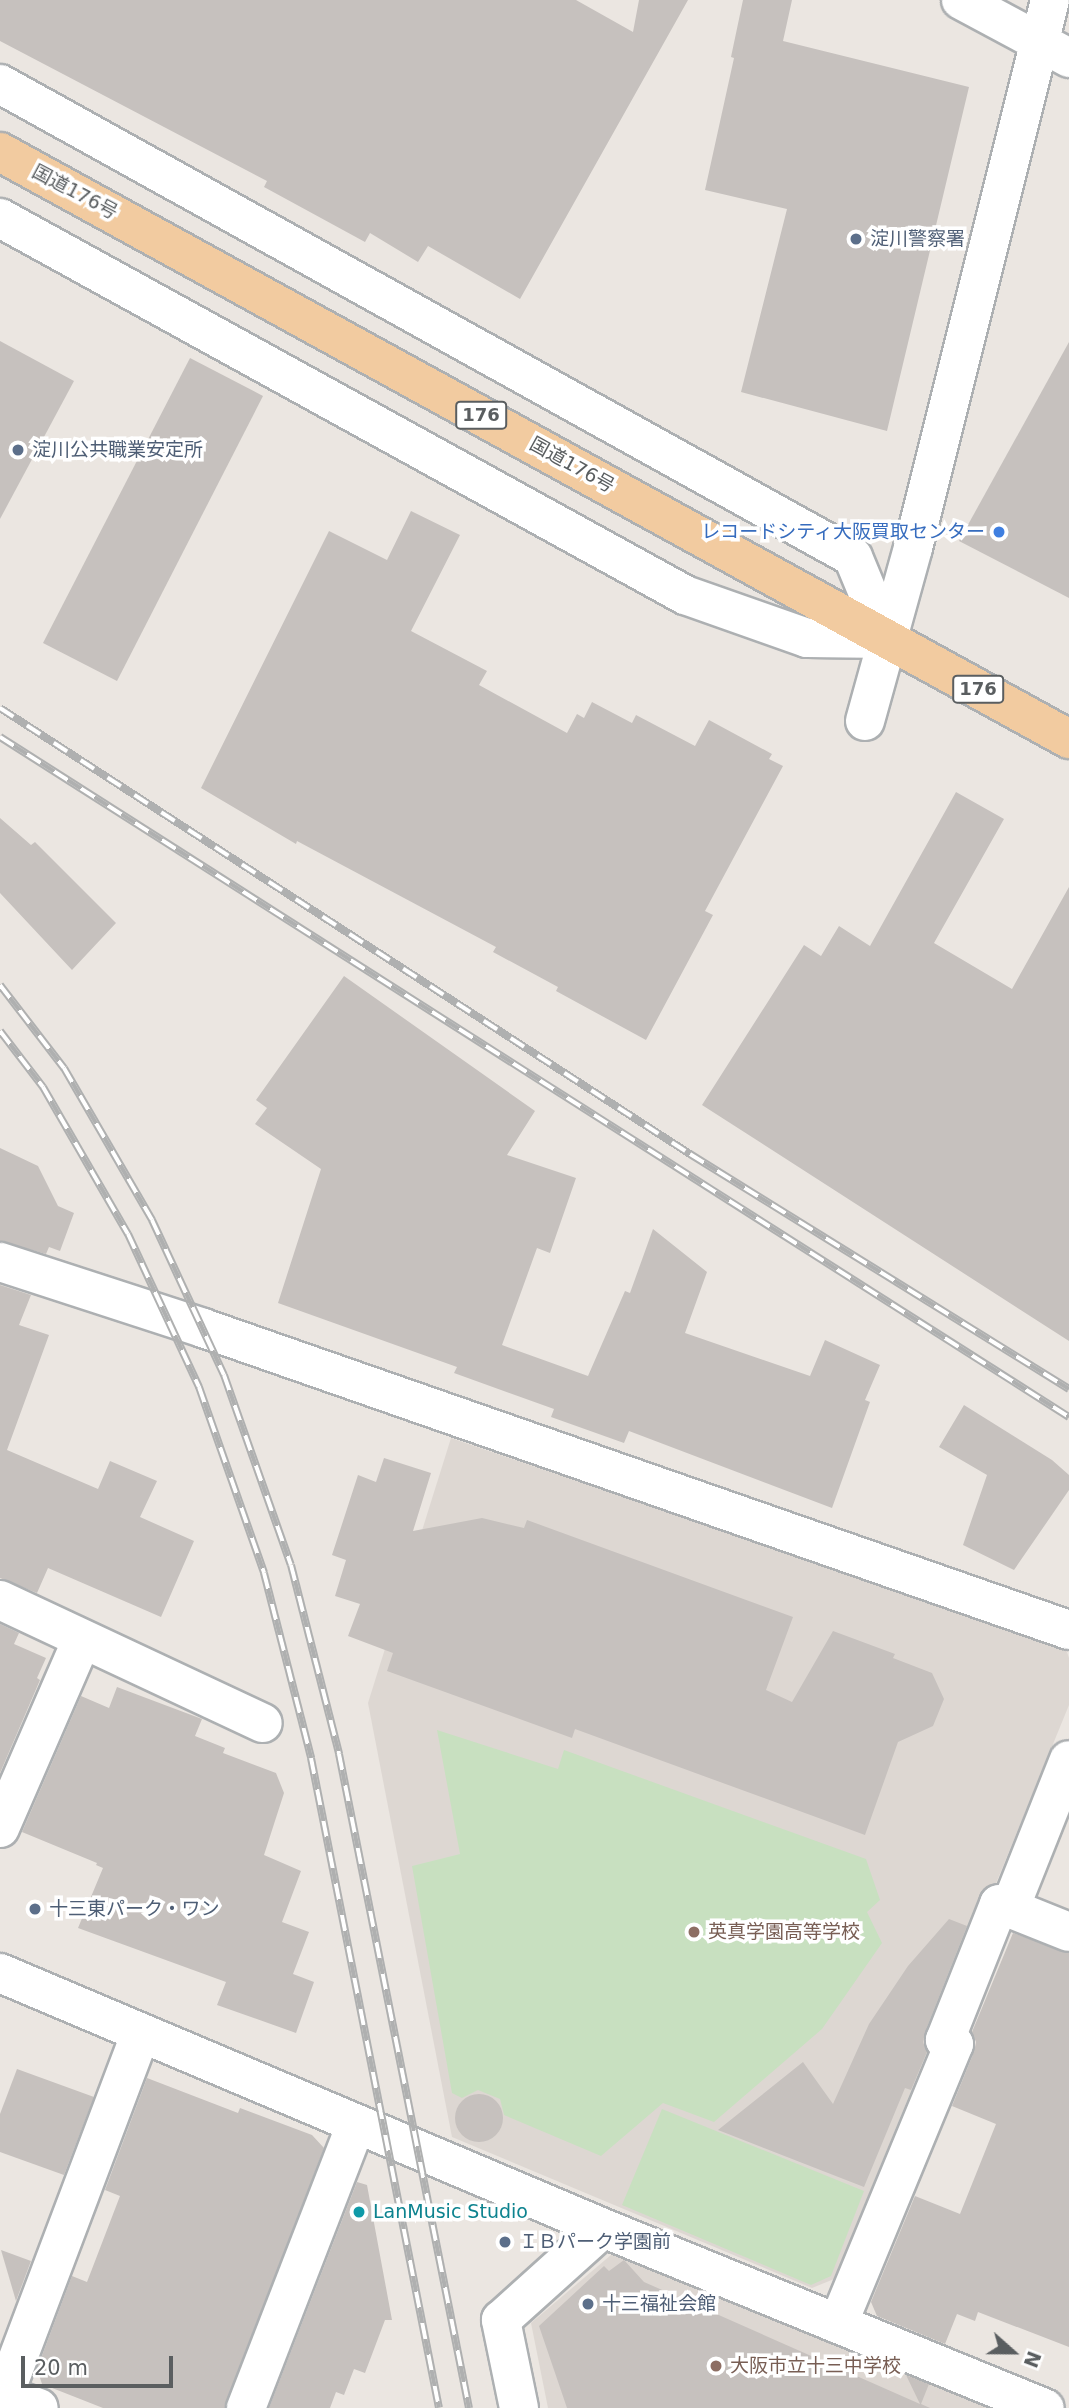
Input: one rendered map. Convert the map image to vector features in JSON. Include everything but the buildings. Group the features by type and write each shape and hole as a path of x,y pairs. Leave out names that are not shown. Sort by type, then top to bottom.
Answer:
{"highway":[{"name":"国道176号","path":"0,152 1069,739"}],"street":[{"path":"961,0 1054,50"},
{"path":"865,721 1054,50 1050,0"},
{"path":"0,84 853,557 887,639"},
{"path":"0,218 685,595 807,638 887,639"},
{"path":"0,1262 203,1328 1069,1630"},
{"path":"0,1600 263,1723"},
{"path":"0,1828 82,1639"},
{"path":"1010,1908 1069,1760"},
{"path":"838,2324 954,2043 945,2040 999,1904 1069,1932"},
{"path":"0,1973 603,2228 1045,2408"},
{"path":"39,2408 2,2394 141,2033"},
{"path":"246,2408 356,2124"},
{"path":"519,2408 501,2320 603,2228"}],"shaded area":[{"name":"英真学園高等学校","path":"451,1438 1066,1649 1069,1658 1069,1705 834,2279 812,2288 452,2137 368,1703"},
{"name":"大阪市立十三中学校","path":"618,2249 993,2408 548,2408 531,2323"}],"green space":[{"path":"437,1730 558,1769 564,1750 866,1859 880,1900 867,1912 882,1943 822,2029 714,2122 663,2103 601,2156 504,2115 500,2099 478,2090 462,2098 452,2093 412,1866 460,1854"},
{"path":"662,2109 864,2191 831,2276 811,2285 622,2205"}],"railway":[{"path":"0,708 690,1154 1069,1389"},
{"path":"0,737 1069,1417"},
{"path":"0,985 64,1068 152,1220 224,1375 291,1565 339,1754 469,2408"},
{"path":"0,1031 43,1087 128,1234 199,1387 264,1573 311,1758 439,2408"}],"place":[{"name":"淀川警察署","path":"856,239"},
{"name":"淀川公共職業安定所","path":"18,450"},
{"name":"レコードシティ大阪買取センター","path":"999,532"},
{"name":"十三東パーク・ワン","path":"35,1909"},
{"name":"英真学園高等学校","path":"694,1932"},
{"name":"LanMusic Studio","path":"359,2212"},
{"name":"ＩＢパーク学園前","path":"505,2242"},
{"name":"十三福祉会館","path":"588,2304"},
{"name":"大阪市立十三中学校","path":"716,2366"}]}
